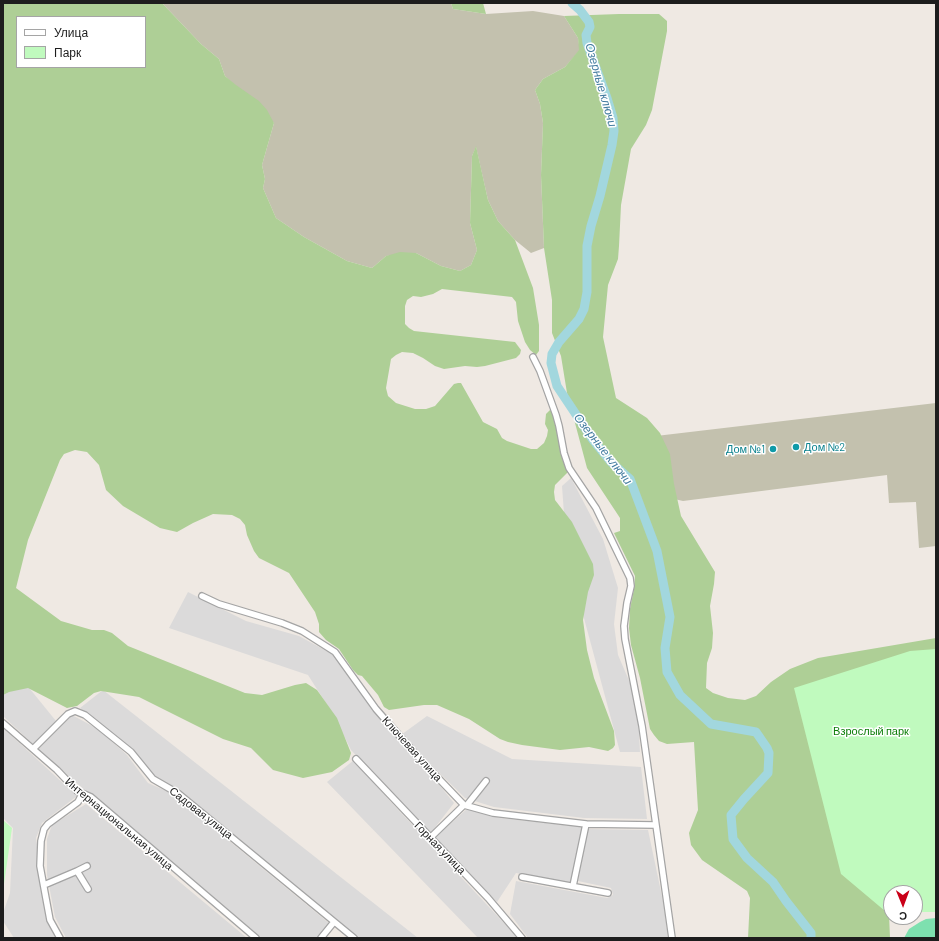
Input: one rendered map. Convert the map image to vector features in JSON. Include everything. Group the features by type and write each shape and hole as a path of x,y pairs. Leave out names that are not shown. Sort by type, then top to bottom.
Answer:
{"street":[{"path":"533,357 540,371 558,420 564,453 571,471 596,508 630,578 631,586 624,626 625,639 642,726 672,938"},
{"name":"Ключевая улица","path":"202,596 219,604 282,623 302,631 335,652 376,710 419,758 465,805 493,813 586,824 655,825"},
{"name":"Садовая улица","path":"33,749 68,714 75,711 85,715 131,752 153,779 179,794 354,938"},
{"name":"Интернациональная улица","path":"3,723 82,794 91,798 256,938"},
{"name":"Горная улица","path":"356,760 497,908 522,938"},
{"path":"430,838 465,805 486,781"},
{"path":"60,938 50,920 40,861 40,851 44,829 52,820 78,802 82,794"},
{"path":"574,886 586,824"},
{"path":"44,885 87,866"},
{"path":"77,871 88,889"},
{"path":"522,877 608,893"},
{"path":"321,938 334,922"}],"shaded area":[{"path":"162,3 451,3 453,9 486,14 533,11 564,16 578,38 580,50 565,67 543,79 535,90 540,104 543,123 541,175 544,248 531,253 515,240 498,221 488,200 476,147 472,156 470,223 477,250 471,265 460,271 441,266 416,253 386,256 372,268 347,261 304,237 276,218 263,188 265,179 262,165 274,123 225,76 219,59 201,44"},
{"path":"936,403 936,546 919,548 916,502 889,503 887,475 683,501 666,497 656,436"},
{"path":"571,478 603,539 618,588 614,624 618,655 637,699 640,752 620,752 567,555 562,486"},
{"path":"188,592 246,621 299,636 332,654 454,803 430,834 351,750 334,716 308,675 169,628"},
{"path":"17,673 56,721 34,745 3,716 3,681"},
{"path":"103,690 418,938 357,938 152,775 134,750 80,708"},
{"path":"72,715 98,729 127,755 148,783 171,793 330,924 318,938 260,938 38,749"},
{"path":"427,716 512,759 641,767 647,819 584,818 494,807 465,798 401,735"},
{"path":"3,728 77,796 42,823 36,838 49,919 57,938 14,938 3,921 3,913 10,893 13,828 3,818"},
{"path":"354,760 389,800 518,938 478,938 327,782"},
{"path":"86,804 247,938 66,938 55,917 47,875 47,839 52,825"},
{"path":"467,809 500,818 582,827 571,884 516,873 497,902 435,837"},
{"path":"588,829 648,830 664,906 668,938 528,938 510,914 516,881 607,898 613,895 611,888 578,881"}],"green space":[{"path":"3,3 162,3 201,44 219,59 225,76 259,101 267,110 274,123 262,165 265,179 263,188 276,218 304,237 347,261 372,268 386,256 400,252 416,253 441,266 460,271 471,265 477,250 470,223 472,156 476,146 488,200 498,221 515,240 533,288 539,325 539,351 536,355 530,350 525,342 518,321 516,302 512,297 442,289 433,294 421,297 413,296 407,300 405,306 405,324 414,331 515,342 521,350 520,354 516,358 485,366 465,366 444,369 435,366 413,353 402,352 391,359 386,388 388,396 396,403 415,409 426,409 435,406 454,384 461,383 483,422 497,429 502,438 507,441 531,449 537,449 544,443 548,430 545,424 546,414 550,410 552,412 557,428 564,463 569,471 555,485 555,500 572,522 593,564 594,575 588,592 583,620 587,650 594,678 614,731 615,745 613,748 608,751 589,747 560,750 508,742 500,739 469,719 437,705 424,705 389,710 384,707 378,695 362,676 358,675 353,670 339,649 326,640 319,632 319,624 315,612 289,573 259,558 247,535 245,525 240,519 232,515 213,514 177,532 160,528 123,506 106,490 99,465 87,452 75,450 64,454 60,460 28,540 16,588 61,621 92,630 104,630 112,633 128,646 245,693 262,695 306,683 317,690 337,718 351,753 349,760 332,772 303,778 273,770 251,748 223,739 139,697 101,691 94,693 77,706 67,708 28,688 9,692 3,695"},
{"path":"451,3 483,3 486,14 453,9"},
{"path":"659,14 667,21 667,31 652,110 646,125 631,149 621,205 618,259 608,285 603,337 616,398 647,418 660,433 670,454 674,484 681,516 715,572 710,606 713,633 712,648 707,663 706,688 713,693 728,698 745,700 756,696 771,682 790,669 818,658 936,638 936,809 917,885 883,885 883,925 889,925 890,938 748,938 750,898 747,891 702,860 691,845 689,833 698,810 694,742 667,744 659,741 650,729 640,678 631,645 629,628 635,576 614,533 620,531 620,518 587,468 567,393 561,356 552,333 552,300 544,248 541,175 543,123 540,104 535,90 543,79 565,67 579,50 578,38 564,16"},
{"name":"Взрослый парк","path":"936,649 936,912 923,912 923,885 883,885 883,909 841,874 794,688 910,651"},
{"path":"3,820 12,828 3,885"},
{"path":"936,918 936,938 904,938 909,929 915,925 923,925 923,920"}],"waterway":[{"name":"Озерные ключи","path":"572,3 580,10 589,22 590,27 586,35 587,43 607,98 613,118 614,131 612,145 587,246 587,292 584,309 579,319 559,342 552,354 551,363 557,386 593,440 611,462 630,479 657,551 670,617 665,648 667,672 680,695 711,724 756,732 767,748 769,753 768,773 731,815 733,839 747,858 773,882 811,933 811,938"}],"place":[{"name":"Дом №2","path":"796,447"},
{"name":"Дом №1","path":"773,449"}]}
